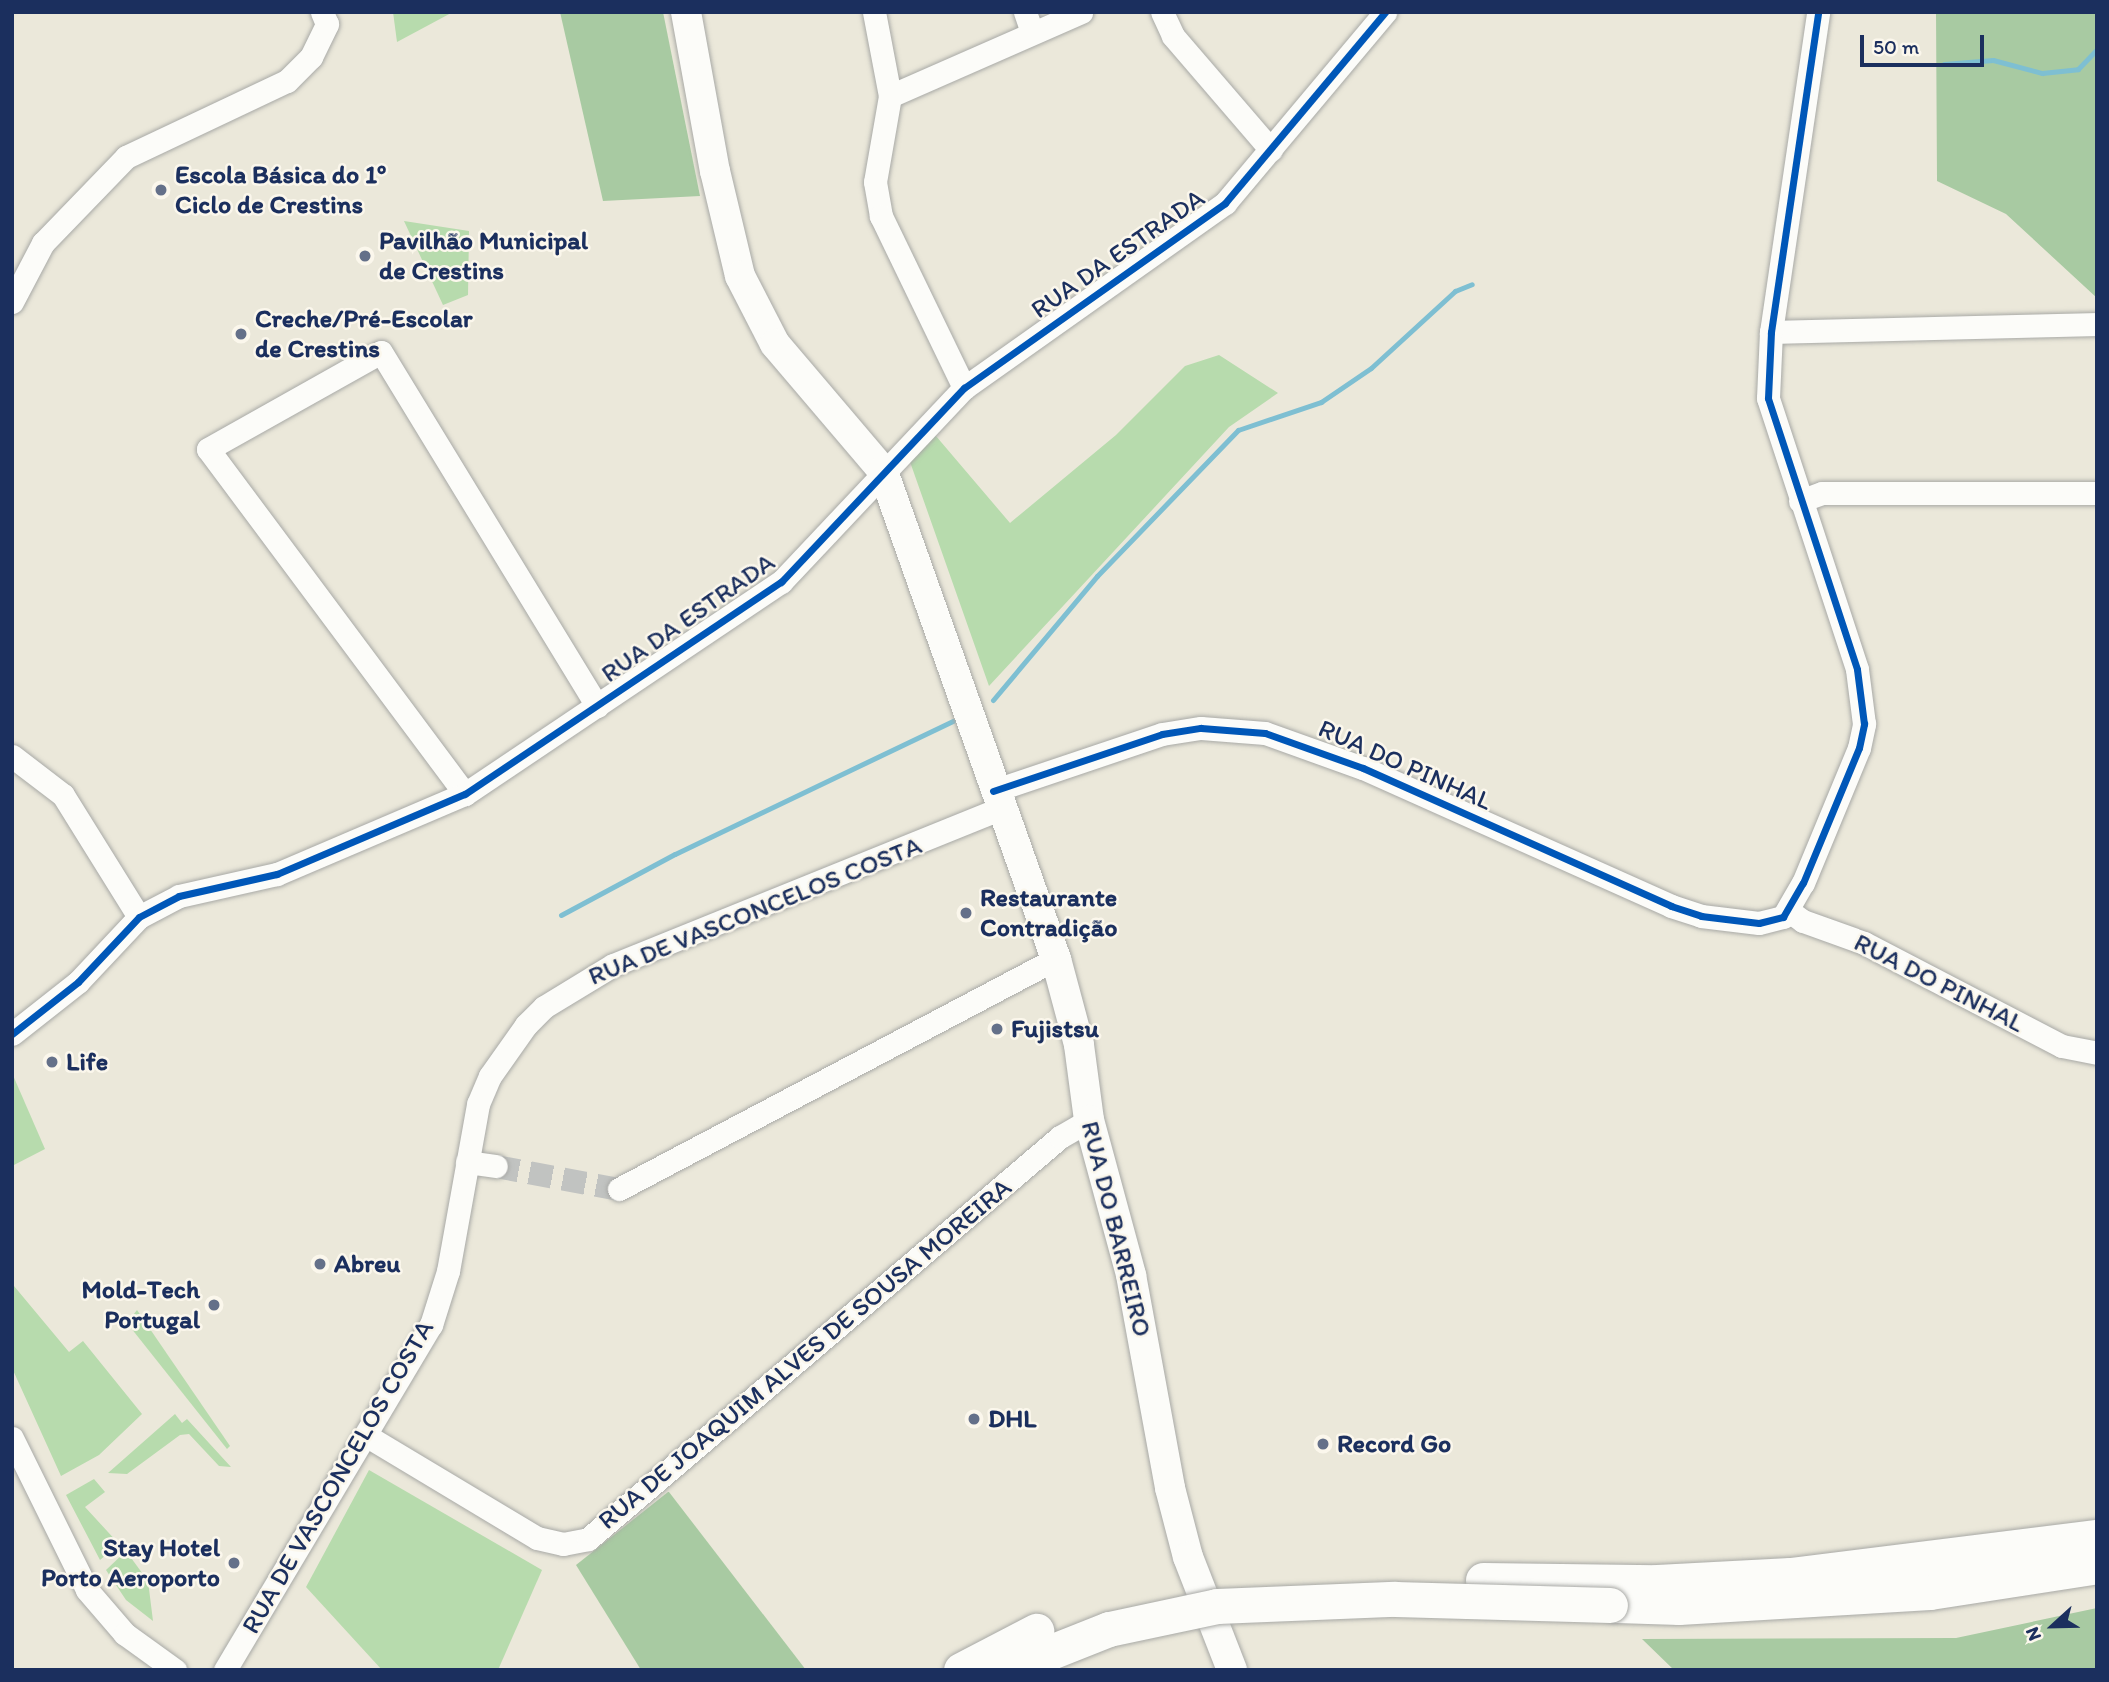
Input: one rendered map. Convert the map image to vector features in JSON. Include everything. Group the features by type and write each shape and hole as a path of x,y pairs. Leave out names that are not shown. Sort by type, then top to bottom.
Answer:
{"highway":[{"path":"2037,1545 2097,1527"},
{"path":"961,1670 1069,1618 1170,1590 1310,1577 1657,1583 1752,1578 2097,1537"},
{"path":"1010,1668 1109,1629 1229,1605 1371,1600 1679,1607 1930,1591 2097,1566"}],"main road":[{"path":"686,12 715,171 740,276 775,344 883,471"},
{"name":"RUA DO BARREIRO","path":"883,471 997,800 1056,959 1079,1045 1089,1119 1131,1275 1170,1488 1188,1557 1232,1670"}],"street":[{"path":"12,302 43,243 126,157 287,81 311,57 327,24 322,12"},
{"path":"874,12 890,96 875,182 881,216 964,388"},
{"path":"890,96 1029,22 1081,12"},
{"path":"1162,12 1173,36 1271,150"},
{"name":"RUA DA ESTRADA","path":"12,1034 91,968 139,917 179,896 277,874 465,794 781,582 964,388 1225,203 1385,12"},
{"path":"1789,911 1859,748 1864,724 1857,669 1768,398 1771,332 1818,12"},
{"path":"1771,332 2097,324"},
{"path":"465,794 208,449 381,352 597,706"},
{"path":"1800,501 1822,493 2097,492"},
{"name":"RUA DO PINHAL","path":"997,800 1162,734 1201,728 1255,731 1295,740 1701,916 1759,923 1789,911 1803,921 1864,943 2062,1046 2097,1054"},
{"path":"12,756 63,795 139,917"},
{"name":"RUA DE VASCONCELOS COSTA","path":"225,1670 431,1325 448,1271 467,1161 490,1076 526,1025 569,989 648,950 997,800"},
{"path":"619,1189 1056,959"},
{"name":"RUA DE JOAQUIM ALVES DE SOUSA MOREIRA","path":"367,1436 537,1538 563,1544 588,1539 1059,1137 1089,1119"},
{"path":"467,1161 496,1167"},
{"path":"12,1438 88,1590 125,1633 174,1670"}],"green space":[{"path":"393,12 453,12 397,42"},
{"path":"560,12 663,12 700,196 603,201"},
{"path":"1936,12 2097,12 2097,298 2006,214 1937,181"},
{"path":"404,221 469,231 468,295 443,305"},
{"path":"1219,355 1278,393 1229,427 989,686 909,459 930,429 1010,523 1116,435 1185,366"},
{"path":"12,1073 45,1149 12,1166"},
{"path":"14,1286 69,1352 83,1341 142,1414 99,1455 61,1476 12,1368"},
{"path":"137,1310 230,1446 227,1449 127,1323"},
{"path":"175,1414 182,1423 187,1419 231,1467 219,1466 189,1434 180,1435 127,1474 108,1473"},
{"path":"369,1470 542,1570 498,1670 382,1670 306,1587"},
{"path":"94,1479 105,1492 85,1507 119,1544 100,1560 66,1495"},
{"path":"668,1492 806,1670 641,1670 576,1565"},
{"path":"126,1551 148,1581 153,1621 126,1600 106,1570"},
{"path":"2097,1608 2097,1670 1674,1670 1642,1639 1956,1638"}],"waterway":[{"path":"1944,64 1993,60 2042,73 2078,69 2097,49"},
{"path":"993,700 1097,576 1238,430 1321,402 1371,368 1455,291 1472,284"},
{"path":"561,915 675,854 953,721"}],"tunnel":[{"path":"496,1166 619,1189"}],"cycle path":[{"path":"12,1034 78,982 139,917 179,896 277,874 465,794 781,582 964,388 1225,203 1385,12"},
{"path":"993,791 1162,734 1201,728 1265,733 1363,768 1671,906 1701,916 1759,923 1783,917 1803,883 1859,748 1864,724 1857,669 1768,398 1771,332 1818,12"}],"place":[{"name":"Escola Básica do 1º Ciclo de Crestins","path":"161,190"},
{"name":"Pavilhão Municipal de Crestins","path":"365,256"},
{"name":"Creche/Pré-Escolar de Crestins","path":"241,334"},
{"name":"Restaurante Contradição","path":"966,913"},
{"name":"Fujistsu","path":"997,1029"},
{"name":"Life","path":"52,1062"},
{"name":"Abreu","path":"320,1264"},
{"name":"Mold-Tech Portugal","path":"214,1305"},
{"name":"DHL","path":"974,1419"},
{"name":"Record Go","path":"1323,1444"},
{"name":"Stay Hotel Porto Aeroporto","path":"234,1563"}]}
